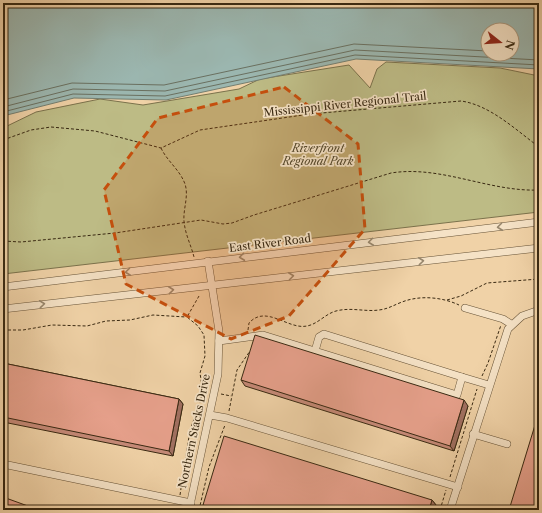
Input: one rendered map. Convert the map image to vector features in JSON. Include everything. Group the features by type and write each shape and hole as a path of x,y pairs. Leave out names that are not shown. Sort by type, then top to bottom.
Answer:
{"street":[{"name":"East River Road","path":"3,287 539,222"},
{"path":"3,309 539,248"},
{"name":"Northern Stacks Drive","path":"190,506 218,374 219,341 217,314 208,262"},
{"path":"465,308 503,319 511,324"},
{"path":"450,510 499,353 511,324 522,316 539,310"},
{"path":"315,351 320,337 324,334 489,385"},
{"path":"219,341 262,335 457,395 462,377"},
{"path":"210,415 227,418 458,487"},
{"path":"473,434 507,444"},
{"path":"3,464 179,500 190,506"}],"path":[{"name":"Mississippi River Regional Trail","path":"161,148 200,130 310,114 462,101 472,103 491,113 539,147"},
{"path":"3,140 36,128 51,127 95,131 161,148 166,158 179,173 185,184 186,195 184,224 194,258"},
{"path":"3,241 21,242 76,237 184,224 201,220 223,224 232,223 391,173 407,170 429,172 522,191 539,190"},
{"path":"249,332 248,326 251,321 263,317 272,316 292,325 305,326 314,324 331,313 341,310 380,310 415,298 447,300 461,296 487,282 539,279"},
{"path":"187,317 199,296"},
{"path":"447,300 465,308"},
{"path":"3,330 23,330 52,325 87,326 106,321 130,320 153,315 187,317 202,330 205,339 205,360 200,374 202,391 198,410 190,430 186,448 186,468 179,500"},
{"path":"440,510 479,382 488,363 503,319"},
{"path":"229,411 237,370 251,350"},
{"path":"202,391 206,392"},
{"path":"220,394 232,396"},
{"path":"199,510 208,471 226,424"}],"highlighted area":[{"path":"284,87 358,144 365,229 289,316 231,339 126,284 104,190 158,118"}],"green space":[{"name":"Riverfront Regional Park","path":"386,62 500,68 539,76 539,212 3,274 3,128 36,112 100,99 143,105 239,89 260,79 349,65 370,88 377,69"}],"water":[{"path":"3,3 539,3 539,69 356,59 166,100 74,98 3,116"}],"building":[{"path":"255,335 464,400 450,446 241,380"},
{"path":"3,363 179,399 169,451 3,417"},
{"path":"539,412 539,510 509,510"},
{"path":"224,436 432,500 429,510 220,510 203,505"},
{"path":"3,497 39,510 3,510"}]}
